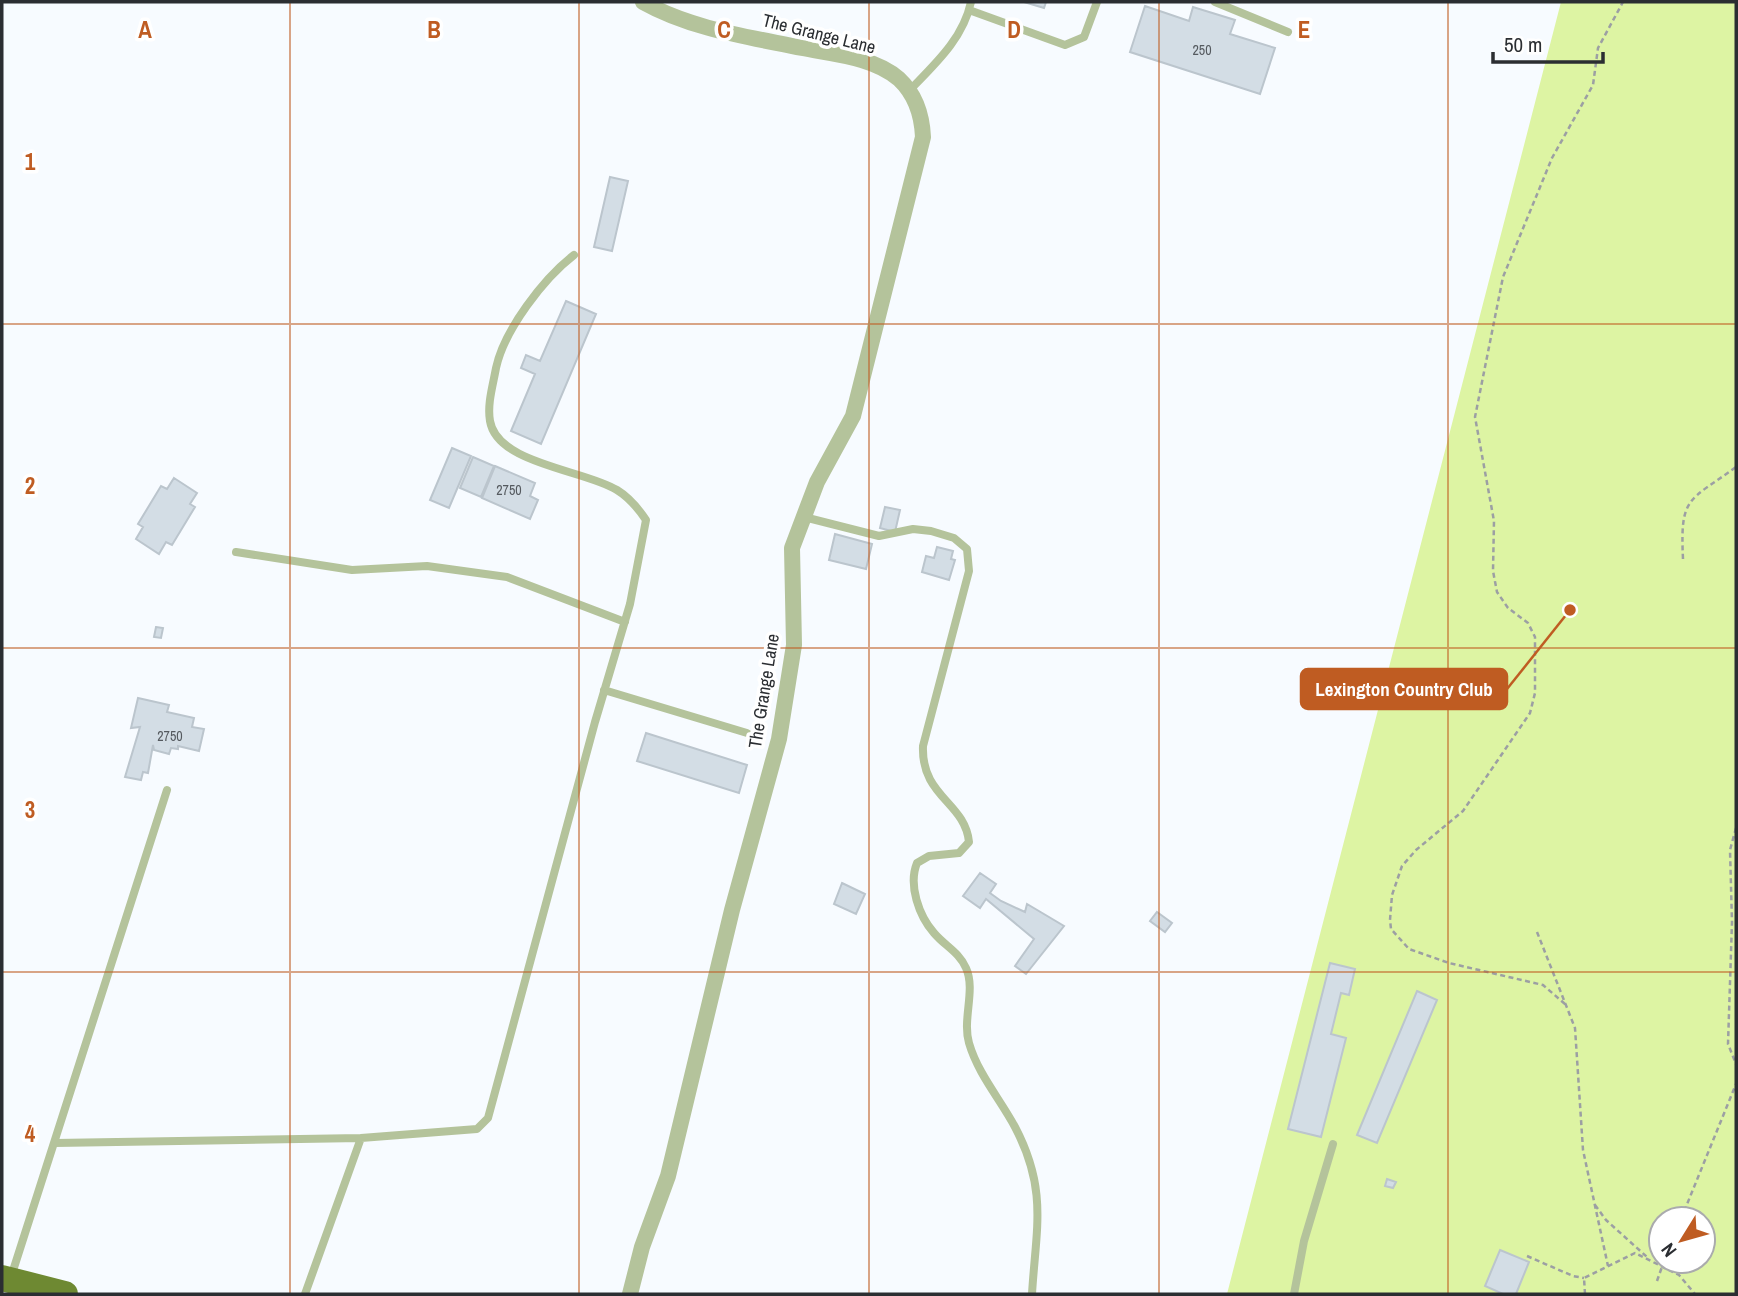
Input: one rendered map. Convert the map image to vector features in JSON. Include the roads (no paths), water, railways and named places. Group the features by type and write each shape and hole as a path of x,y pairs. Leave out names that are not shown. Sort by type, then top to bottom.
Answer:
{"highway":[{"path":"6,1279 65,1294"}],"street":[{"name":"The Grange Lane","path":"630,1294 642,1247 668,1176 732,910 779,739 794,645 792,548 817,482 853,416 922,148 922,121 909,91 897,78 853,58 713,28 664,14 643,2"}],"lane":[{"path":"909,91 943,56 967,18 970,6 1065,45 1084,37 1097,2"},
{"path":"1215,2 1288,32"},
{"path":"55,1143 360,1138 477,1129 488,1118 604,690 625,622 642,553 646,520 635,504 615,488 525,456 496,438 490,421 489,400 498,361 509,337 527,307 557,268 574,255"},
{"path":"804,517 879,536 913,529 931,531 954,538 967,549 969,571 923,746 922,764 936,792 963,822 969,842 959,853 929,856 917,863 914,889 920,910 933,933 961,957 968,972 967,1038 985,1078 1028,1155 1040,1214 1032,1294"},
{"path":"236,552 352,570 427,566 507,577 625,622"},
{"path":"604,690 747,733"},
{"path":"6,1279 55,1143 167,790"},
{"path":"305,1294 360,1138"},
{"path":"1294,1294 1304,1241 1333,1144"}],"place":[{"name":"Lexington Country Club","path":"1570,610"}]}
